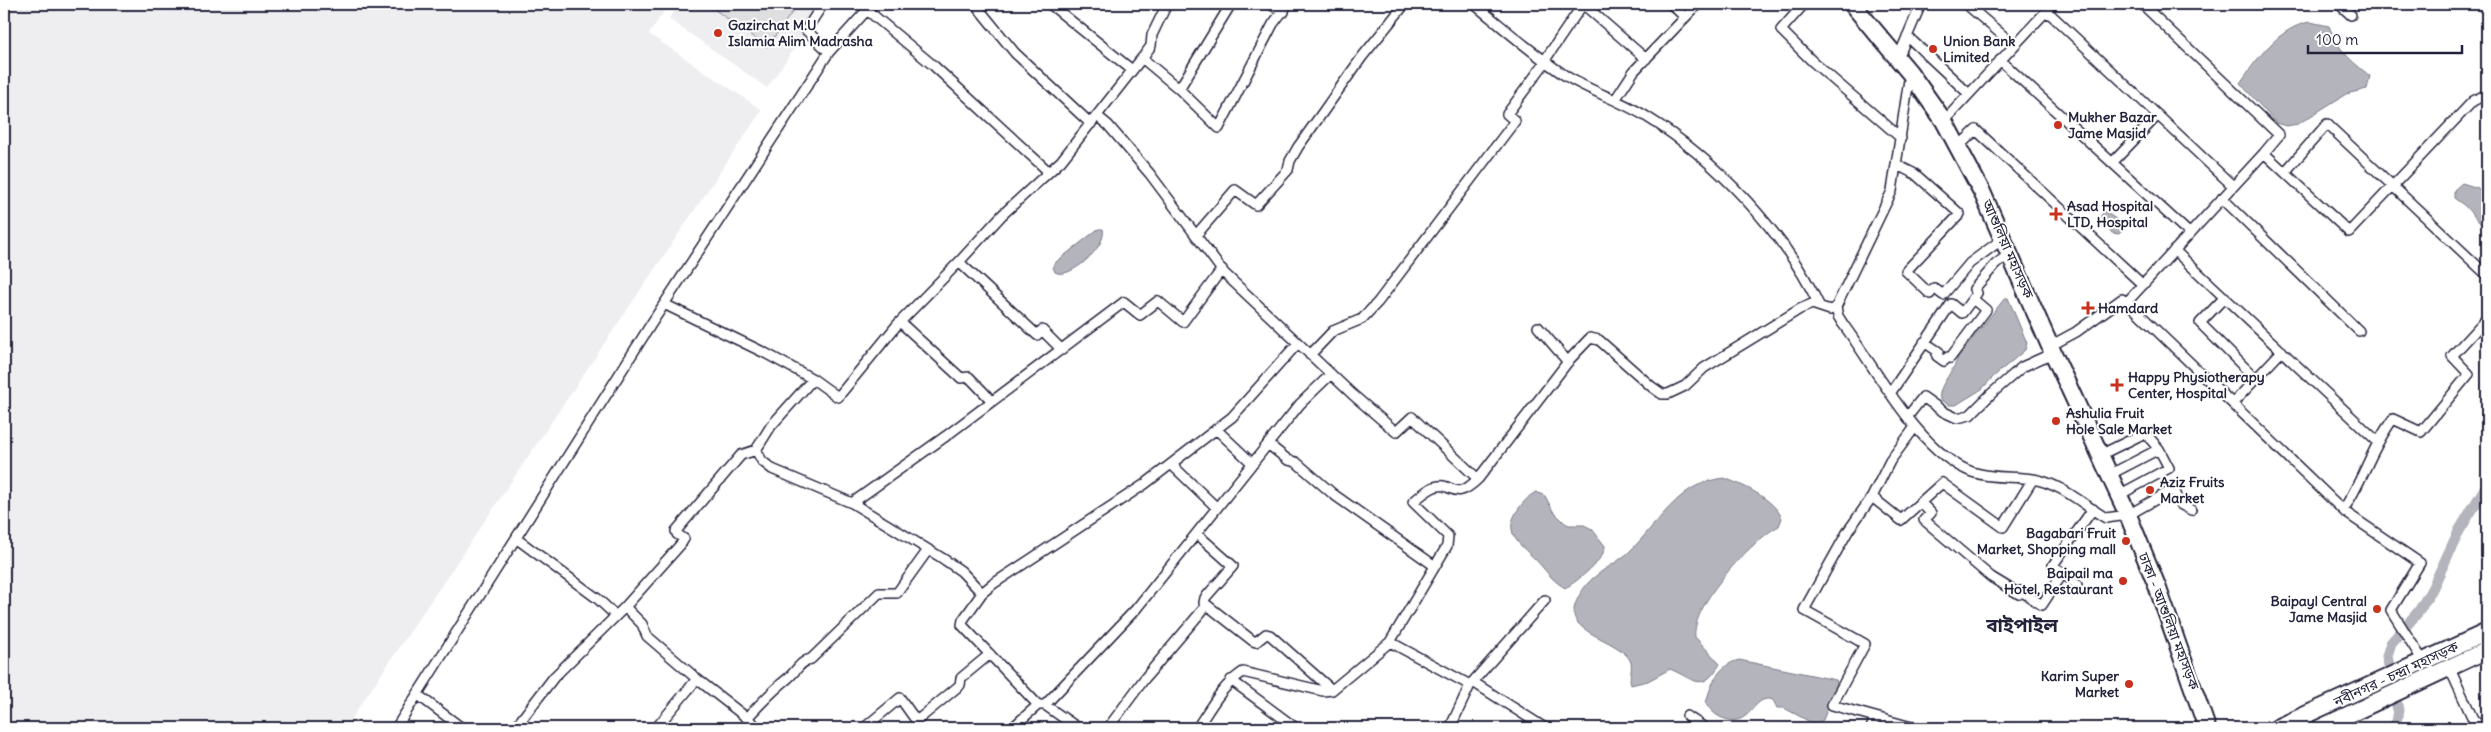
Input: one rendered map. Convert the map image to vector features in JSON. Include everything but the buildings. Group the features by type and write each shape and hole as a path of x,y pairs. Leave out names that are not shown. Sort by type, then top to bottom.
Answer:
{"highway":[{"name":"আশুলিয়া মহাসড়ক","path":"1852,4 1910,73 1959,146 2011,253 2051,349 2128,515"},
{"name":"ঢাকা - আশুলিয়া মহাসড়ক","path":"2128,515 2164,605 2207,728"},
{"name":"নবীনগর - চন্দ্রা মহাসড়ক","path":"2277,728 2487,632"},
{"name":"নবীনগর - চন্দ্রা মহাসড়ক","path":"2320,728 2487,650"}],"street":[{"path":"824,4 806,30 829,52"},
{"path":"975,4 1015,53 1091,124"},
{"path":"1050,4 1132,70"},
{"path":"664,304 814,379 838,397 900,322 1002,215 1049,172 1091,124 1151,46 1152,35 1167,4"},
{"path":"1179,90 1231,4"},
{"path":"1142,58 1219,128 1273,24 1286,8 1270,4"},
{"path":"1197,234 1235,190 1256,205 1288,170 1290,161 1298,147 1362,57 1405,4"},
{"path":"1474,4 1567,76 1647,116 1684,143 1748,204 1786,248 1808,281 1819,305"},
{"path":"1310,355 1333,331 1362,319 1378,302 1515,121 1508,114 1546,61 1583,4 1646,59"},
{"path":"1671,4 1685,17"},
{"path":"1615,100 1634,71 1698,4"},
{"path":"1804,4 1781,30 1812,60 1901,138"},
{"path":"1898,58 1921,4"},
{"path":"1966,4 2014,45"},
{"path":"2127,302 2279,135 2142,4"},
{"path":"2339,4 2351,15"},
{"path":"1944,121 2050,7 2158,115 2233,186"},
{"path":"396,728 664,304 829,52 867,10 934,66 1049,172"},
{"path":"1907,36 1969,94"},
{"path":"2000,60 2189,233"},
{"path":"1197,728 1231,680 1243,672 1323,691 1332,690 1390,642 1447,546 1448,536 1433,524 1413,502 1434,487 1442,487 1459,492 1467,490 1478,479 1568,362 1590,338 1599,340 1652,387 1662,394 1668,394 1685,386 1704,368 1774,323 1812,304 1830,310 1836,307 1892,191 1910,73"},
{"path":"2264,152 2349,232 2473,101 2487,94"},
{"path":"2112,163 2158,115"},
{"path":"1097,116 1126,145 1197,234 1222,269 1298,344 1396,432 1412,417 1478,479"},
{"path":"2285,172 2327,124 2487,276"},
{"path":"1959,146 1976,130 2143,285"},
{"path":"1897,165 1915,174 1960,214 1906,270 1930,294 1934,288 1944,295 1970,262 2004,238"},
{"path":"2222,198 2359,331"},
{"path":"2174,250 2377,441"},
{"path":"1892,392 1951,304 1962,312 1977,293 1974,289 1996,264 2011,253"},
{"path":"959,262 1038,335 1042,330 1062,350"},
{"path":"852,502 1062,350 1124,302 1140,315 1158,301 1183,322 1222,269"},
{"path":"2225,297 2200,323 2256,379"},
{"path":"1924,342 1939,352 1937,356 1944,361 1948,357 1950,358 1986,310 1973,299"},
{"path":"1908,416 1923,397 1944,412 1957,418 1970,415 2022,367 2122,299 2234,402 2343,510 2420,563 2392,610 2423,661"},
{"path":"1836,307 1842,324 1915,427 1930,443 1971,472 1990,477 2033,479 2071,493 2106,518 2128,515 2174,489 2180,504 2191,510"},
{"path":"2343,510 2351,498 2377,441 2393,419 2421,432 2469,374 2452,356 2487,318"},
{"path":"900,322 961,378 969,377 992,401"},
{"path":"1538,327 1568,362"},
{"path":"1078,728 1041,705 962,625 963,620 982,593 1145,484 1232,417 1298,344"},
{"path":"2234,402 2282,350"},
{"path":"1012,728 1041,705 1136,609 1300,404 1331,374"},
{"path":"515,728 554,678 625,607 681,544 684,539 676,531 741,455 756,450 771,426 814,379"},
{"path":"1914,728 1832,704 1865,644 1804,610 1848,531 1872,497 1890,461 1915,427"},
{"path":"1216,429 1253,464"},
{"path":"2100,455 2145,433 2159,449 2169,468 2119,495"},
{"path":"1268,444 1288,460 1296,462 1333,494 1435,566"},
{"path":"2109,475 2159,449"},
{"path":"756,450 762,461 772,469 852,502 961,571 982,593"},
{"path":"1171,464 1217,508"},
{"path":"1872,497 1901,520 1942,483 2003,527 2033,479"},
{"path":"1920,502 1931,513 1924,520 1991,577 2018,594 2022,591 2042,605 2063,573"},
{"path":"2077,584 2052,565 2092,509"},
{"path":"1197,534 1233,566 1205,598 1204,602 1253,641 1256,642 1266,634 1270,635 1332,690"},
{"path":"516,539 598,599 616,616"},
{"path":"747,718 778,684 787,679 805,660 811,659 879,593 897,593 928,550"},
{"path":"1450,728 1472,684 1545,600"},
{"path":"1108,728 1144,678 1207,605"},
{"path":"625,607 642,624 647,636 696,679 758,728"},
{"path":"1390,642 1472,684 1545,728"},
{"path":"864,728 900,698 915,719 919,719 960,685 961,678 990,654"},
{"path":"2447,669 2473,719 2482,728"},
{"path":"656,728 696,679"},
{"path":"1231,680 1296,728"},
{"path":"418,695 462,728"},
{"path":"1687,716 1705,728"},
{"path":"1871,728 1875,717"}],"shaded area":[{"path":"4,4 669,4 649,34 762,110 345,728 4,728"},
{"name":"Gazirchat M.U Islamia Alim Madrasha","path":"679,4 707,4 767,47 798,4 825,4 767,88 669,19"},
{"path":"707,4 798,4 767,47"},
{"path":"2310,22 2329,26 2345,54 2370,76 2367,89 2346,94 2298,124 2286,126 2276,123 2240,83 2261,54 2279,37 2288,30"},
{"path":"2462,183 2478,188 2487,197 2487,231 2465,206 2454,198 2454,190"},
{"path":"2104,211 2123,224 2124,228 2119,234 2112,233 2100,217"},
{"path":"1098,229 1103,229 1100,244 1086,260 1078,267 1069,271 1055,272 1053,267 1056,262"},
{"path":"2005,298 2008,298 2027,343 2025,350 1982,389 1956,405 1949,405 1940,400 1943,384 1958,357"},
{"path":"1724,478 1748,488 1765,498 1782,518 1779,526 1767,533 1725,575 1703,608 1696,624 1695,637 1720,664 1708,679 1703,681 1697,682 1670,669 1648,681 1631,685 1630,660 1625,653 1583,628 1577,622 1574,611 1577,601 1589,582 1627,554 1669,507 1685,493 1703,483"},
{"path":"1536,492 1545,496 1553,511 1565,523 1569,525 1584,525 1592,529 1605,546 1601,557 1596,563 1583,576 1565,588 1552,578 1523,548 1512,530 1514,516 1519,508"},
{"path":"1739,660 1836,680 1837,684 1823,720 1814,724 1784,708 1777,708 1773,700 1766,699 1760,701 1739,720 1720,717 1706,703 1710,689 1717,676 1726,666"}],"waterway":[{"path":"2395,728 2398,710 2387,656 2391,643 2419,611 2432,589 2459,531 2487,485"}],"place":[{"name":"Gazirchat M.U Islamia Alim Madrasha","path":"718,33"},
{"name":"Union Bank Limited","path":"1933,49"},
{"name":"Mukher Bazar Jame Masjid","path":"2058,125"},
{"name":"Asad Hospital LTD, Hospital","path":"2056,214"},
{"name":"Hamdard","path":"2088,308"},
{"name":"Happy Physiotherapy Center, Hospital","path":"2117,385"},
{"name":"Ashulia Fruit Hole Sale Market","path":"2056,421"},
{"name":"Aziz Fruits Market","path":"2150,490"},
{"name":"Bagabari Fruit Market, Shopping mall","path":"2126,541"},
{"name":"Baipail ma Hotel, Restaurant","path":"2123,581"},
{"name":"Baipayl Central Jame Masjid","path":"2377,609"},
{"name":"Karim Super Market","path":"2129,684"}],"district":[{"name":"বাইপাইল","path":"2022,625"}]}
